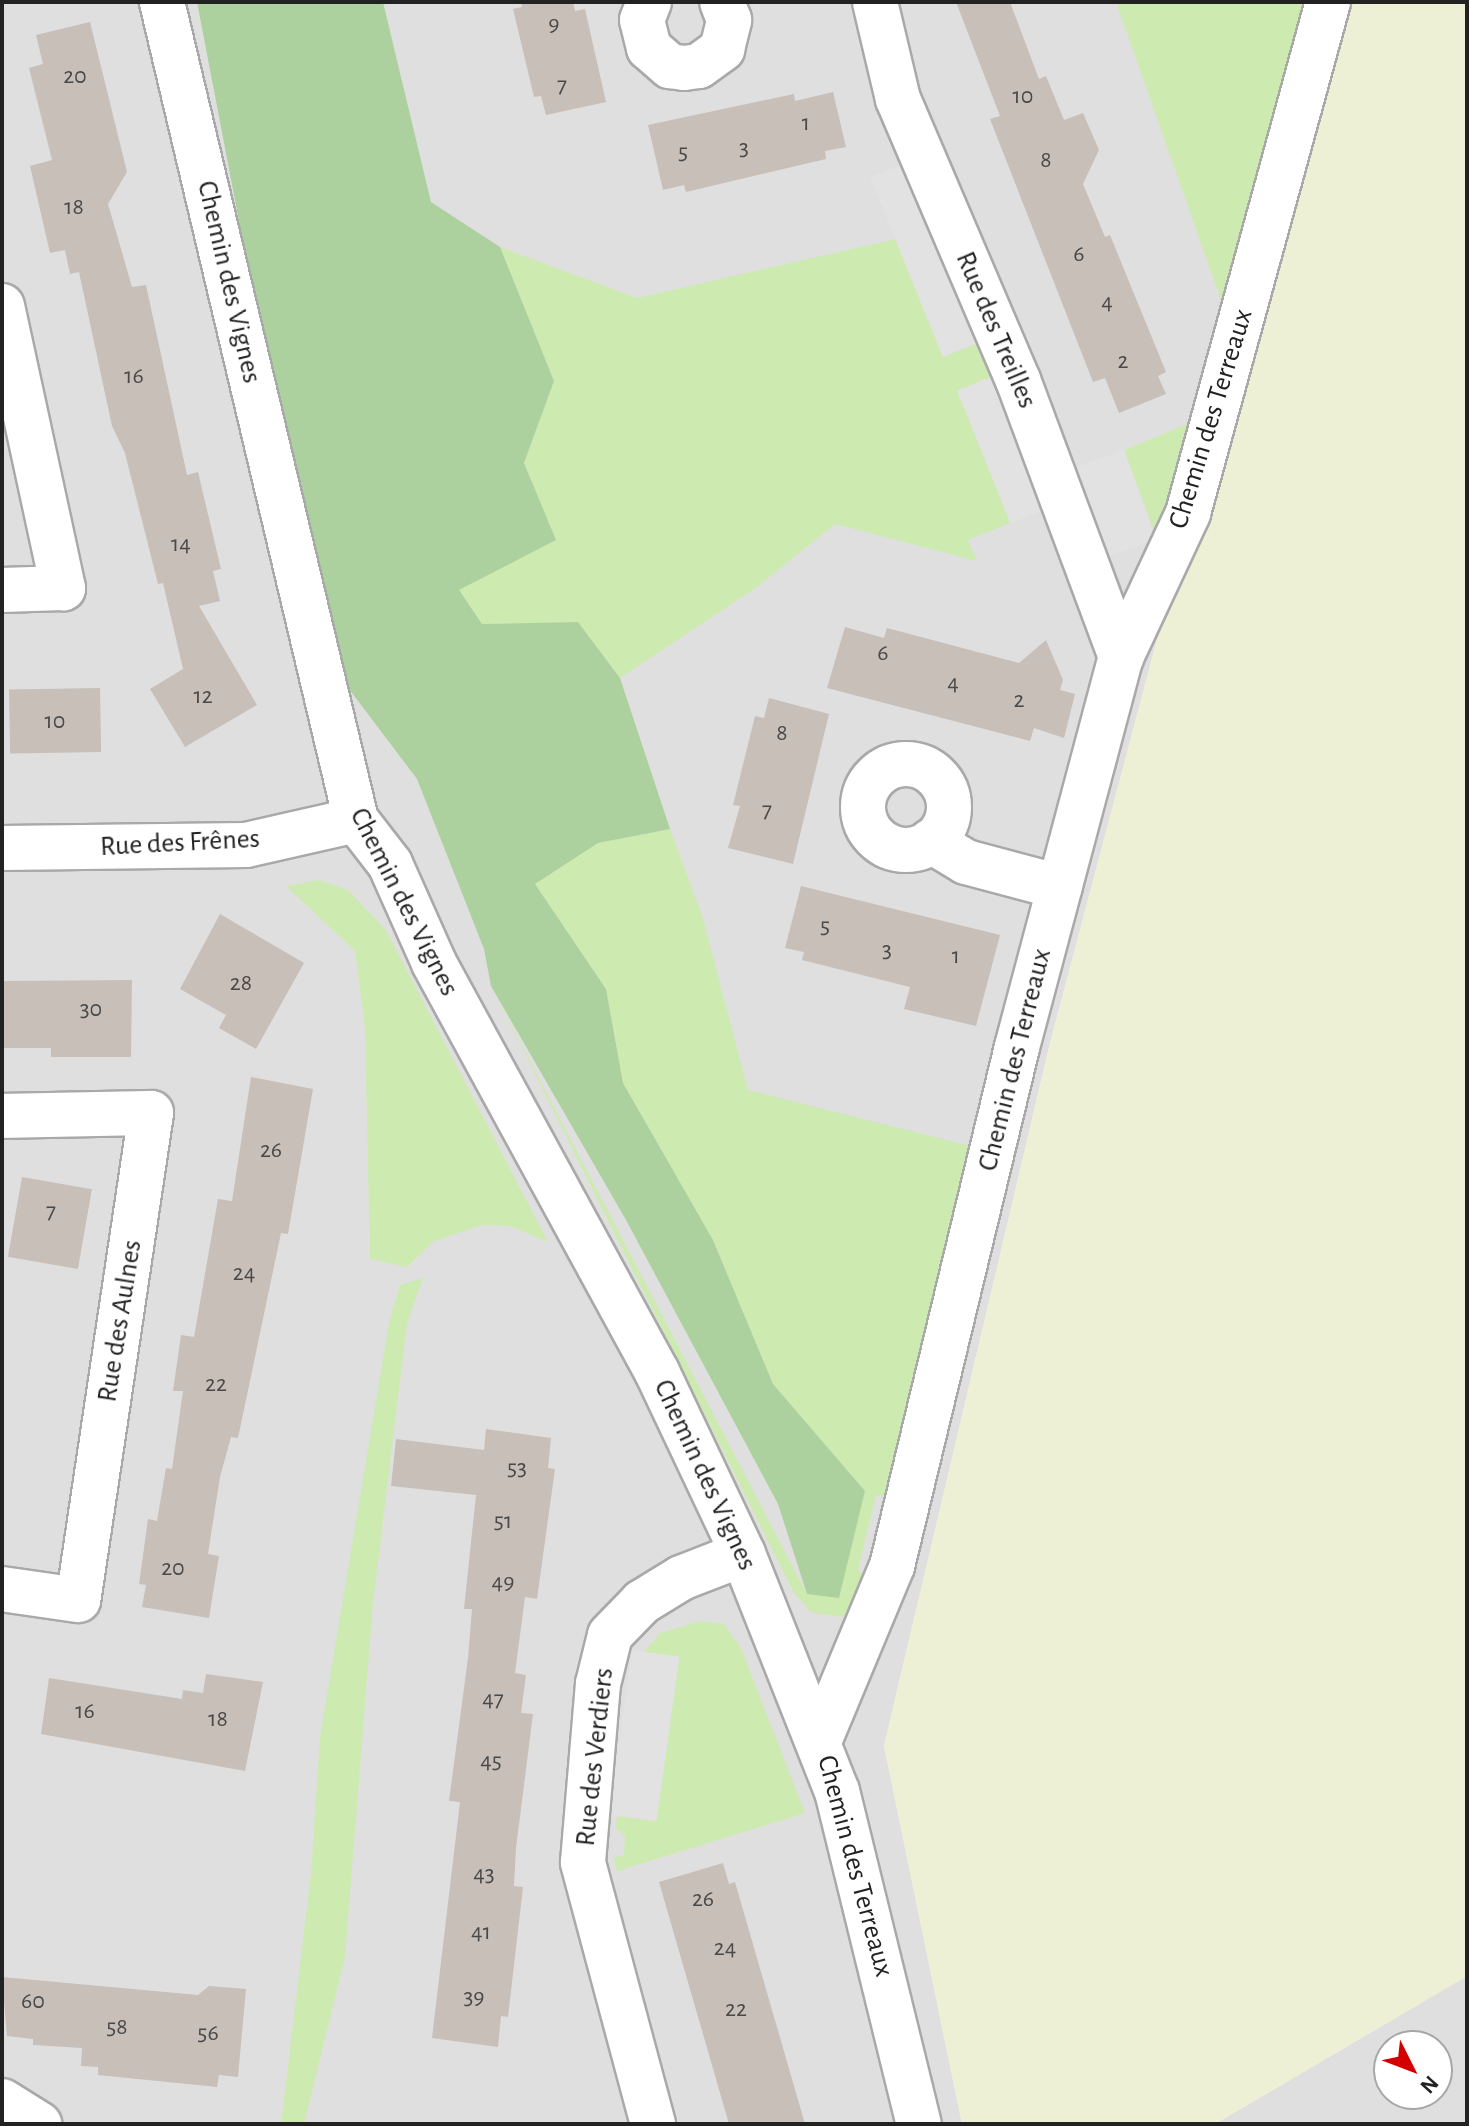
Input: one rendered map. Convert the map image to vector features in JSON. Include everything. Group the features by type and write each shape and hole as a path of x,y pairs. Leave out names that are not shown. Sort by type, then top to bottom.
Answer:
{"street":[{"name":"Chemin des Vignes","path":"162,2 356,820 390,864 434,963 657,1372 743,1554 820,1739"},
{"path":"649,2 642,20 649,48 670,66 684,68 699,66 722,49 729,20 722,2"},
{"name":"Rue des Treilles","path":"875,2 898,99 1018,380 1121,657"},
{"name":"Chemin des Terreaux","path":"919,2124 820,1739 892,1566 1060,887 1121,657 1188,513 1328,2"},
{"path":"2,306 63,588 2,590"},
{"name":"Rue des Frênes","path":"2,848 246,845 356,820"},
{"path":"931,841 966,862 1060,887"},
{"name":"Rue des Aulnes","path":"2,1116 151,1113 78,1600 2,1589"},
{"name":"Rue des Verdiers","path":"653,2124 583,1862 598,1684 610,1635 642,1602 681,1578 743,1554"},
{"path":"2,2101 39,2124"}],"shaded area":[{"path":"2,2 1326,2 1050,1043 884,1746 962,2124 2,2124"},
{"path":"910,161 983,341 943,357 870,177"},
{"path":"996,375 1050,508 1011,523 957,391"},
{"path":"1124,450 1156,539 1105,558 1072,469"},
{"path":"632,1650 680,1657 656,1821 609,1814"},
{"path":"1467,1976 1467,2124 1215,2124 1373,2031 1373,2110 1453,2110 1453,2030 1375,2030"}],"green space":[{"path":"197,2 383,2 431,202 500,247 554,381 524,463 556,540 459,590 482,624 578,622 620,678 670,829 598,843 535,884 606,989 623,1083 713,1240 773,1384 865,1491 839,1598 807,1594 778,1504 626,1220 491,986 484,949 417,779 349,689 257,315"},
{"path":"1116,2 1315,2 1221,300"},
{"path":"1326,2 1467,2 1467,1976 1215,2124 962,2124 884,1746 1050,1043"},
{"path":"896,239 945,356 983,341 996,375 958,390 1010,523 968,540 977,561 835,524 757,587 620,678 578,623 482,624 458,589 556,540 524,463 554,381 500,247 637,298"},
{"path":"1204,417 1157,539 1124,450"},
{"path":"670,829 702,915 748,1090 978,1148 892,1497 876,1495 858,1570 871,1578 852,1613 839,1617 811,1612 794,1593 491,986 807,1594 865,1491 773,1384 713,1240 623,1083 606,989 535,884 598,843"},
{"path":"319,880 348,890 386,930 548,1242 510,1226 482,1225 434,1241 407,1267 370,1259 365,1028 355,951 286,886"},
{"path":"423,1278 407,1324 373,1603 345,1957 304,2124 281,2124 311,1873 320,1737 389,1323 400,1285"},
{"path":"701,1621 724,1624 741,1648 805,1813 617,1871 613,1858 624,1855 625,1836 616,1828 617,1816 653,1821 679,1657 644,1652 660,1633"}],"building":[{"path":"521,2 573,2 575,11 585,9 606,102 546,115 541,96 534,97 513,9 522,7"},
{"path":"956,2 1010,2 1039,79 1046,76 1064,120 1083,113 1099,150 1083,184 1105,237 1110,235 1166,372 1158,376 1166,394 1119,413 1105,378 1093,382 990,119 1000,116"},
{"path":"90,22 127,172 108,204 132,287 146,285 187,475 198,472 221,569 213,571 220,601 199,606 257,705 185,747 150,689 183,669 163,583 158,584 125,453 112,426 79,272 70,274 65,250 50,253 30,166 52,160 29,68 43,64 36,35"},
{"path":"833,92 846,147 825,151 826,159 686,192 684,185 663,190 648,125 794,94 795,101"},
{"path":"845,627 884,638 887,628 1019,663 1046,640 1063,680 1060,690 1075,694 1064,738 1034,728 1030,741 827,688"},
{"path":"100,688 101,752 10,754 9,690"},
{"path":"769,698 829,714 793,864 728,848 740,806 733,805 755,716 764,718"},
{"path":"801,886 1000,935 976,1026 904,1009 910,987 802,960 804,952 785,948"},
{"path":"220,914 304,963 256,1049 219,1028 226,1015 180,989"},
{"path":"132,980 131,1057 51,1057 51,1048 4,1048 2,981"},
{"path":"251,1077 313,1089 288,1234 281,1233 238,1438 231,1437 220,1477 208,1554 219,1556 209,1618 142,1607 146,1585 139,1584 148,1519 157,1521 166,1468 172,1469 183,1391 173,1391 181,1335 194,1337 218,1199 232,1201"},
{"path":"22,1177 92,1189 78,1269 8,1257"},
{"path":"486,1429 551,1438 548,1468 555,1469 537,1599 525,1597 515,1673 526,1675 521,1713 533,1714 516,1848 514,1886 523,1887 508,2017 501,2016 498,2047 432,2038 460,1802 449,1801 468,1658 472,1609 464,1609 476,1495 391,1486 396,1439 484,1450"},
{"path":"206,1674 263,1682 245,1771 41,1734 49,1678 182,1699 183,1690 203,1693"},
{"path":"723,1863 729,1884 735,1882 805,2124 729,2124 659,1882"},
{"path":"2,1977 198,1995 209,1986 246,1989 238,2077 219,2075 217,2087 98,2075 98,2067 81,2066 82,2048 33,2045 33,2039 7,2036"}]}
